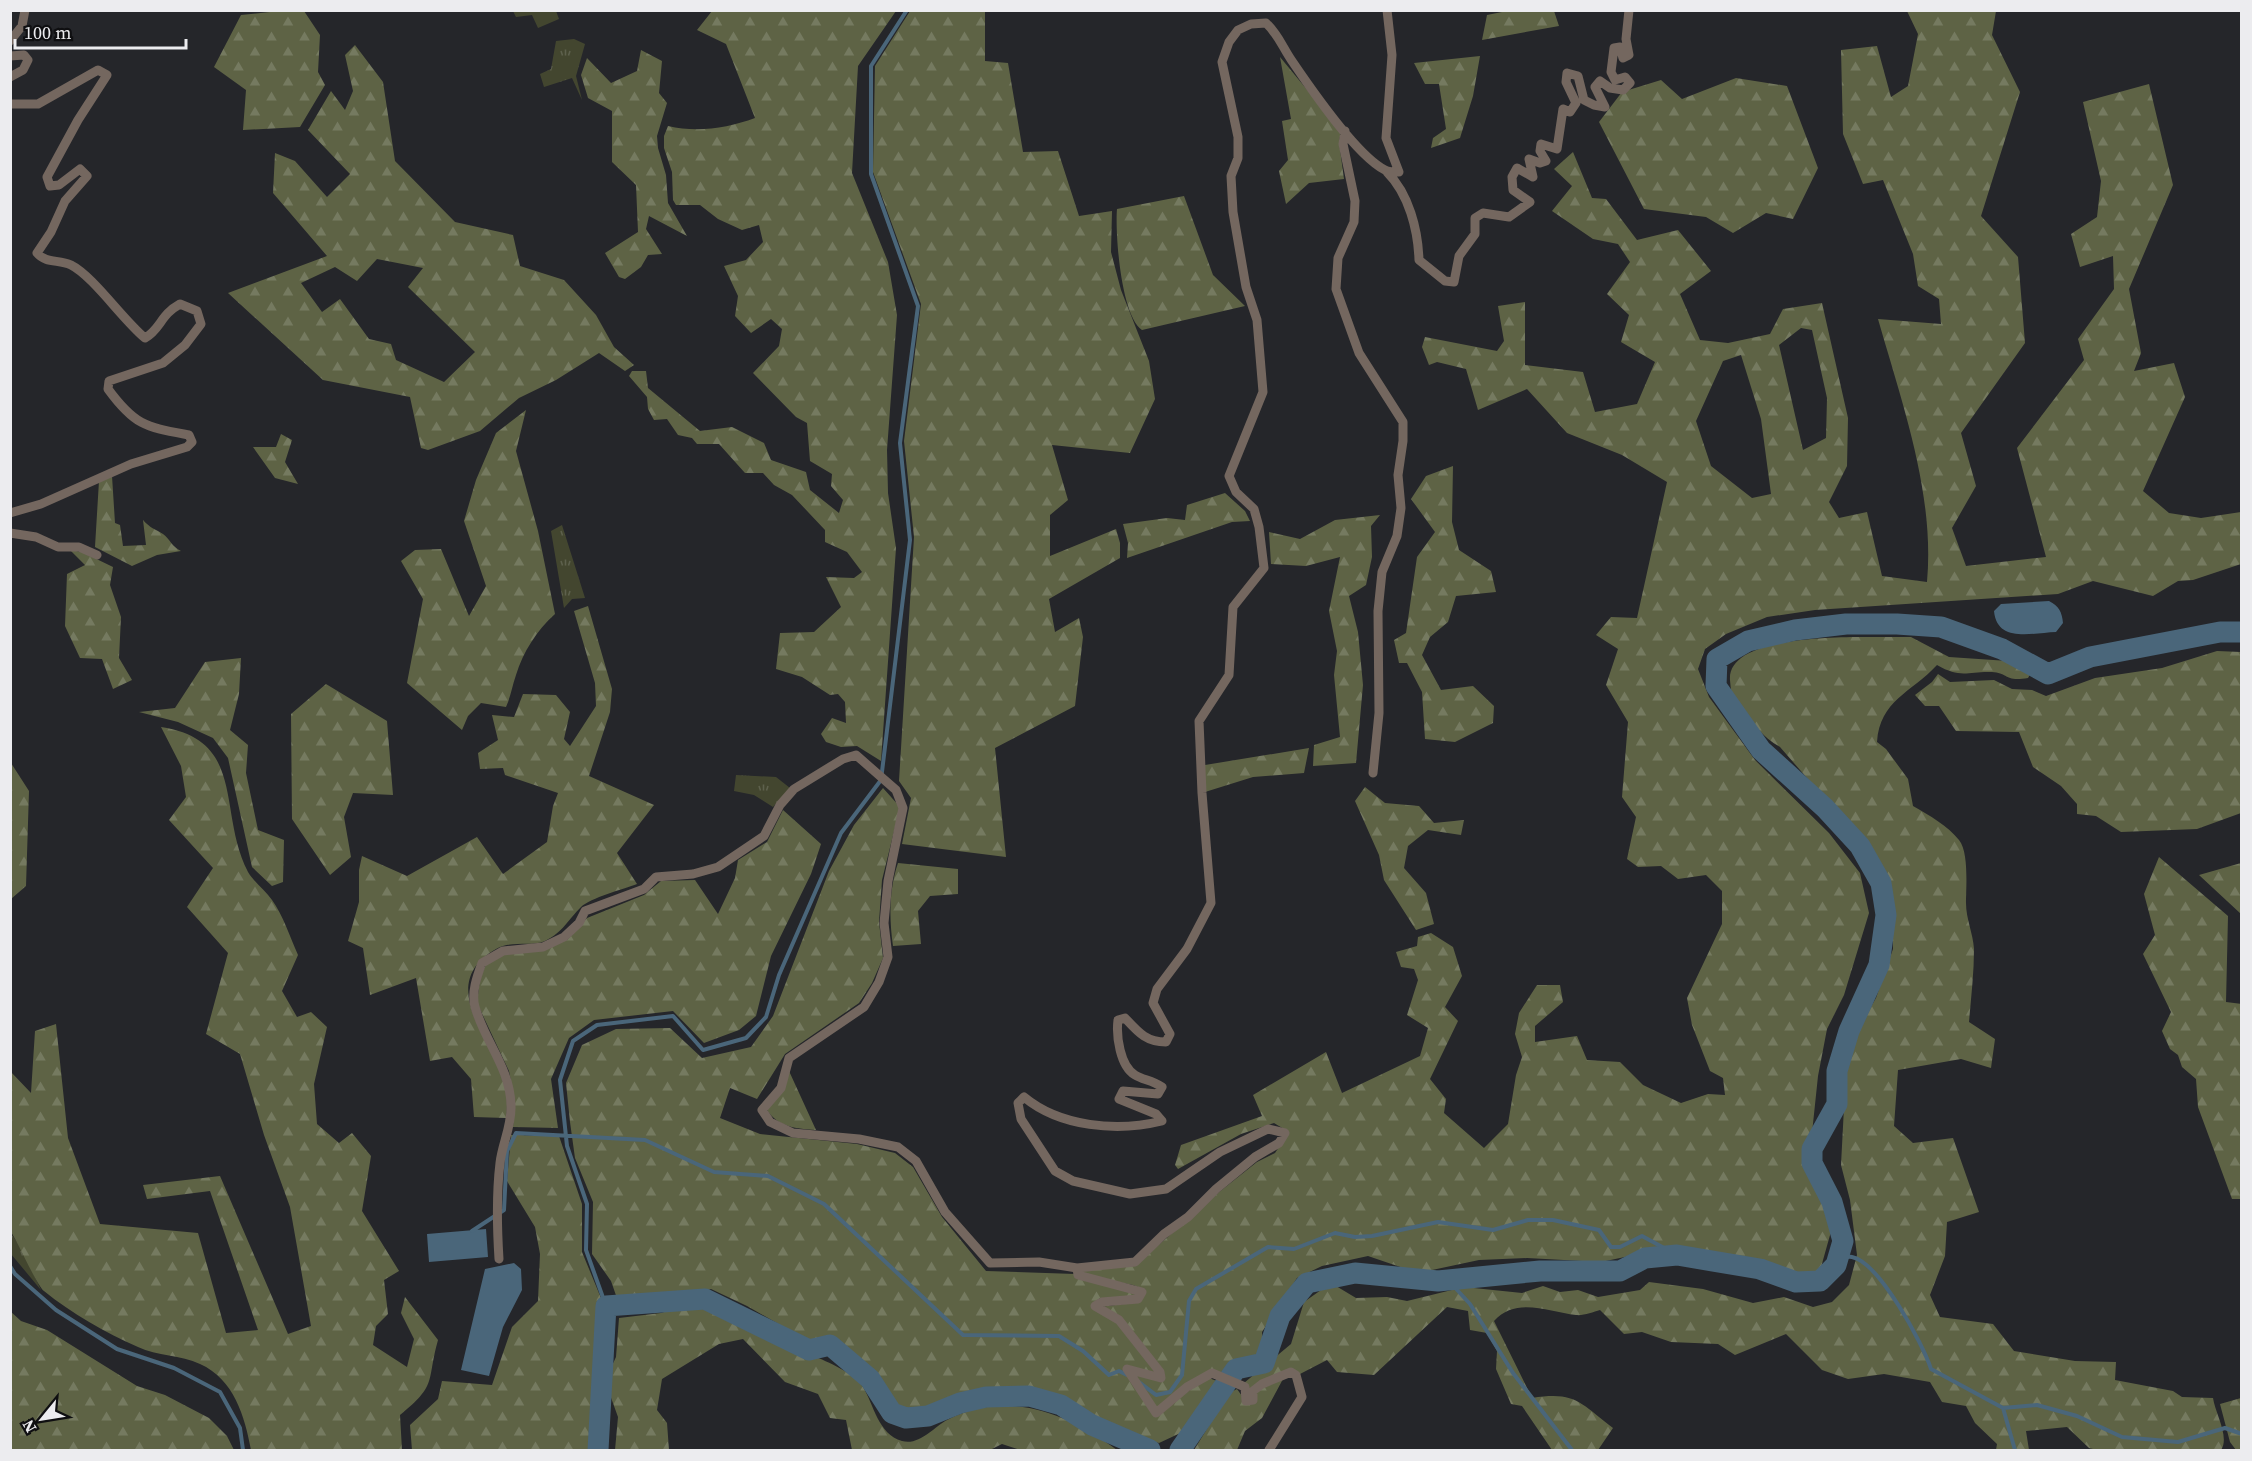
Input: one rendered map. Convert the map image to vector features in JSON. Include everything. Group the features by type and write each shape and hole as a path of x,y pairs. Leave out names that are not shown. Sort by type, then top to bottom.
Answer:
{"street":[{"path":"10,41 22,26 25,10"},
{"path":"1387,10 1392,55 1386,138 1399,172 1387,172"},
{"path":"499,1259 497,1200 500,1161 509,1130 511,1105 506,1073 475,1006 476,981 482,963 503,951 543,947 564,937 579,923 585,911 644,889 656,877 693,874 718,867 765,836 780,805 795,789 843,759 856,755 896,790 903,808 888,881 884,923 888,957 879,982 864,1007 789,1058 781,1088 762,1110 770,1122 793,1132 859,1139 898,1147 916,1161 945,1212 990,1263 1039,1262 1077,1268 1135,1262 1256,1157 1280,1143 1284,1133 1268,1129 1220,1152 1166,1189 1130,1194 1073,1181 1055,1171 1021,1119 1018,1103 1024,1096 1052,1116 1099,1125 1162,1121 1156,1114 1119,1099 1123,1091 1158,1094 1162,1087 1151,1079 1135,1075 1124,1061 1117,1032 1118,1020 1125,1018 1142,1036 1155,1042 1166,1042 1170,1034 1153,1003 1157,989 1187,949 1211,903 1202,794 1199,721 1228,675 1233,607 1264,568 1259,526 1254,509 1236,492 1229,476 1263,392 1257,320 1246,287 1233,212 1232,176 1238,158 1238,137 1222,62 1229,42 1238,30 1251,24 1266,23 1275,32 1291,60 1345,131 1372,161 1394,178 1408,207 1418,238 1419,260 1445,281 1454,282 1459,256 1474,234 1475,218 1484,213 1509,217 1530,202 1513,190 1512,177 1517,168 1533,177 1529,159 1540,163 1546,161 1540,151 1541,144 1557,149 1563,110 1570,112 1576,103 1566,82 1567,73 1578,76 1584,100 1605,107 1594,87 1600,81 1610,88 1623,90 1630,83 1625,77 1616,80 1611,72 1614,48 1620,47 1623,58 1629,55 1626,39 1629,10"},
{"path":"10,56 24,55 27,60 23,70 10,77"},
{"path":"10,104 38,104 98,70 107,75 78,120 47,177 50,186 59,185 80,169 87,176 65,201 51,232 37,253 42,259 72,265 103,294 128,324 145,338 153,333 165,313 180,304 197,311 201,324 185,345 163,363 109,381 108,389 135,419 151,429 189,435 192,442 187,447 131,464 41,504 10,513"},
{"path":"1345,131 1343,144 1355,201 1354,222 1338,258 1336,289 1359,353 1403,422 1398,475 1401,508 1397,536 1382,572 1378,611 1379,713 1373,773"},
{"path":"10,533 36,537 58,546 79,547 97,555"},
{"path":"1077,1268 1078,1275 1142,1292 1138,1299 1102,1302 1095,1306 1119,1320 1160,1372 1161,1378 1127,1369 1156,1413 1187,1387 1212,1373 1245,1387 1246,1401 1253,1400 1252,1391 1262,1384 1291,1372 1296,1375 1302,1397 1269,1450"}],"green space":[{"path":"304,11 320,35 318,72 325,85 300,127 243,130 246,90 214,67 241,15"},
{"path":"513,11 556,11 559,19 538,28 532,15 516,17"},
{"path":"712,11 896,11 858,66 852,173 888,262 897,315 887,450 888,493 896,548 881,761 857,746 841,747 826,742 821,734 832,718 846,723 845,702 838,694 830,695 802,677 776,669 780,633 814,632 841,607 826,577 854,578 862,572 847,552 825,542 825,530 792,495 774,485 763,473 745,473 719,444 697,444 692,438 678,435 667,419 654,420 648,409 647,397 629,376 632,371 646,371 648,388 700,431 732,427 764,443 771,460 806,472 810,490 839,513 843,500 831,486 832,474 810,461 807,423 796,417 753,373 779,346 782,329 771,319 751,333 735,316 738,296 724,266 746,260 763,242 759,225 742,230 718,219 700,205 676,205 673,200 672,172 664,148 664,136 668,126 690,129 712,128 755,118 726,44 697,30"},
{"path":"910,11 985,11 985,61 1008,63 1023,152 1058,151 1079,216 1112,211 1111,252 1121,290 1149,361 1155,399 1130,453 1052,445 1068,500 1050,515 1050,556 1116,529 1120,543 1120,558 1049,599 1055,632 1079,618 1083,637 1075,706 995,748 1006,857 902,844 911,798 899,781 914,537 904,441 921,304 873,172 875,66"},
{"path":"1507,11 1554,11 1559,26 1482,40 1487,15"},
{"path":"1907,11 1996,11 1992,35 2020,92 1981,216 2018,257 2025,343 1961,433 1976,486 1952,528 1966,566 2046,557 2017,448 2084,360 2078,339 2114,289 2113,256 2080,267 2071,234 2097,217 2101,181 2083,102 2149,84 2173,185 2129,289 2141,353 2134,371 2174,363 2185,397 2143,491 2169,513 2201,518 2241,512 2241,564 2193,580 2178,581 2153,596 2093,581 2058,594 1815,610 1767,617 1726,634 1705,649 1698,669 1709,697 1755,760 1829,833 1860,873 1869,913 1844,995 1827,1029 1818,1076 1810,1152 1832,1228 1816,1285 1732,1264 1653,1251 1601,1262 1527,1258 1479,1260 1418,1273 1368,1256 1322,1266 1297,1278 1262,1332 1263,1357 1234,1367 1226,1376 1212,1371 1157,1410 1131,1373 1162,1380 1122,1318 1099,1307 1124,1304 1146,1290 1080,1274 1083,1270 1138,1263 1218,1193 1257,1162 1275,1153 1289,1132 1274,1123 1241,1134 1178,1169 1175,1165 1181,1145 1262,1116 1253,1095 1326,1052 1342,1093 1420,1056 1428,1028 1407,1015 1418,980 1414,969 1401,967 1396,952 1417,946 1418,937 1431,933 1453,947 1462,976 1445,1007 1458,1021 1430,1079 1446,1099 1444,1113 1484,1148 1508,1124 1516,1075 1522,1057 1515,1034 1519,1013 1537,985 1560,985 1563,1002 1535,1026 1535,1042 1577,1036 1587,1060 1620,1062 1643,1085 1681,1103 1708,1094 1725,1095 1723,1078 1710,1071 1692,1025 1687,998 1722,924 1722,891 1706,875 1678,879 1661,866 1638,867 1627,859 1636,817 1622,797 1628,722 1606,685 1618,649 1596,635 1611,617 1637,618 1667,482 1622,455 1567,433 1527,389 1478,410 1466,369 1437,362 1429,365 1422,347 1425,337 1497,351 1504,341 1498,306 1525,302 1525,365 1583,372 1595,412 1637,404 1655,362 1621,342 1629,315 1607,294 1630,262 1618,244 1593,239 1552,211 1572,186 1554,169 1573,152 1592,198 1606,199 1637,240 1678,230 1711,271 1680,294 1700,340 1728,343 1770,334 1783,309 1822,303 1848,418 1847,466 1829,502 1839,518 1867,512 1882,576 1927,582 1926,516 1915,449 1878,319 1941,324 1939,299 1918,286 1913,254 1883,180 1863,184 1843,134 1841,50 1877,46 1891,97 1908,86 1918,34","holes":["1801,328 1812,330 1827,398 1826,438 1803,450 1779,345","1741,355 1761,419 1771,494 1752,498 1711,466 1696,421 1723,361"]},
{"path":"574,39 585,44 576,76 582,100 572,78 544,87 540,74 551,69 556,41"},
{"path":"355,45 383,82 395,161 455,222 513,235 520,266 564,280 596,315 614,347 634,365 625,371 599,353 556,380 519,398 480,431 428,450 421,448 410,397 323,380 228,293 327,256 273,193 275,153 295,161 327,197 350,174 308,130 331,91 345,110 353,91 345,55","holes":["377,259 423,268 408,287 475,352 444,382 396,360 391,344 369,339 340,299 322,312 301,283 335,267 357,281"]},
{"path":"641,50 662,61 659,93 667,103 657,136 658,148 666,175 668,203 687,236 649,216 646,229 662,254 648,255 641,267 625,279 619,277 605,253 638,232 636,185 612,162 612,111 588,98 581,75 587,58 611,83 637,71"},
{"path":"1480,56 1473,96 1460,138 1431,148 1433,138 1446,129 1439,84 1425,84 1414,63"},
{"path":"1280,57 1341,131 1339,142 1344,179 1309,183 1286,204 1279,171 1288,160 1282,121 1291,119"},
{"path":"1736,78 1787,86 1818,168 1793,219 1766,213 1733,233 1706,217 1644,209 1599,122 1622,92 1661,80 1682,99"},
{"path":"1184,196 1213,275 1245,306 1142,330 1135,322 1124,292 1118,255 1117,209"},
{"path":"526,410 516,451 538,531 555,614 542,627 527,650 519,666 506,707 481,703 468,716 462,730 407,683 423,599 401,561 415,550 441,549 469,616 486,586 464,521 476,480 496,433"},
{"path":"281,434 292,440 285,462 298,484 275,478 253,447 276,447"},
{"path":"1453,466 1452,522 1459,550 1491,571 1496,592 1456,596 1448,622 1430,637 1422,655 1441,690 1473,686 1494,706 1493,723 1455,742 1425,739 1422,692 1407,663 1399,663 1394,640 1406,633 1417,557 1435,532 1411,499 1426,476"},
{"path":"112,476 115,523 120,525 123,546 146,545 143,520 181,551 157,555 132,566 95,547 99,481"},
{"path":"1225,493 1245,511 1250,521 1232,522 1127,558 1128,543 1123,524 1167,518 1185,520 1187,505"},
{"path":"1380,515 1371,526 1372,557 1366,585 1349,596 1358,632 1363,685 1356,763 1313,766 1314,745 1340,737 1334,675 1337,651 1329,611 1340,557 1306,566 1271,564 1269,532 1300,539 1335,520"},
{"path":"562,525 585,598 572,599 564,608 551,531"},
{"path":"70,550 82,552 113,567 110,585 121,617 119,658 132,680 113,689 102,659 80,658 65,626 67,574 85,565"},
{"path":"588,606 612,689 610,712 589,776 654,805 617,853 637,884 585,904 561,930 545,941 502,946 479,963 470,977 468,993 479,1027 503,1077 507,1108 506,1118 474,1117 471,1079 452,1057 430,1061 416,978 370,995 363,948 348,941 359,902 359,870 362,856 407,876 477,837 503,874 547,842 553,806 558,793 505,775 503,768 480,769 478,753 498,740 492,715 514,717 523,694 556,695 570,712 564,739 570,746 596,706 595,683 574,611"},
{"path":"1838,637 1911,637 1949,657 2008,661 2032,671 2028,678 2015,679 1992,672 1952,672 1937,665 1898,698 1884,716 1879,728 1877,742 1886,749 1908,779 1913,806 1944,825 1955,835 1962,846 1966,870 1966,909 1974,949 1969,1022 1995,1039 1991,1068 1961,1059 1898,1070 1894,1126 1913,1143 1953,1138 1979,1212 1947,1222 1945,1256 1930,1295 1940,1317 1993,1324 2014,1351 2075,1361 2116,1362 2115,1380 2173,1391 2182,1397 2213,1398 2224,1438 2221,1450 2097,1450 2089,1448 2067,1427 2026,1431 2029,1450 1996,1450 1997,1444 1975,1423 1966,1406 1942,1402 1930,1382 1884,1374 1848,1379 1822,1370 1786,1334 1735,1355 1718,1344 1671,1342 1642,1332 1624,1334 1600,1310 1579,1315 1522,1307 1503,1313 1494,1321 1532,1398 1559,1396 1577,1401 1613,1428 1598,1450 1552,1450 1522,1406 1511,1404 1496,1369 1497,1351 1487,1333 1470,1330 1468,1311 1447,1307 1374,1375 1337,1372 1327,1360 1300,1374 1292,1369 1251,1391 1244,1383 1291,1344 1304,1302 1331,1283 1356,1298 1387,1297 1407,1301 1464,1287 1522,1293 1543,1286 1560,1292 1578,1290 1598,1297 1640,1290 1649,1282 1703,1289 1753,1303 1784,1297 1813,1307 1832,1302 1849,1285 1857,1255 1850,1200 1841,1165 1846,1069 1858,1029 1876,998 1893,949 1893,898 1881,863 1780,747 1752,723 1734,699 1730,680 1734,665 1747,654 1766,647"},
{"path":"2217,651 2241,652 2241,813 2197,829 2121,832 2096,816 2077,814 2077,804 2061,786 2033,767 2019,732 1956,731 1939,706 1925,706 1915,695 1932,682 1938,674 1950,682 1994,680 2012,689 2032,690 2046,696 2095,678 2162,668"},
{"path":"241,658 239,694 230,730 248,745 246,773 258,830 284,840 283,882 272,886 252,867 228,758 213,738 178,722 139,712 175,708 205,662"},
{"path":"326,684 387,721 393,795 353,793 344,817 351,857 330,875 292,819 291,714"},
{"path":"161,727 188,735 207,747 218,763 225,782 239,849 248,872 276,906 298,955 282,991 297,1017 311,1012 327,1027 314,1084 317,1124 339,1143 352,1133 371,1156 362,1211 399,1271 384,1280 388,1314 376,1326 373,1345 407,1367 414,1339 401,1313 405,1297 438,1340 426,1389 400,1415 402,1450 251,1450 236,1400 221,1379 212,1371 193,1361 145,1350 89,1322 66,1307 41,1288 11,1232 11,1072 31,1093 35,1031 56,1024 68,1138 100,1224 198,1233 226,1333 258,1330 210,1191 147,1199 143,1185 220,1176 288,1334 311,1326 290,1207 264,1135 240,1054 206,1034 228,953 187,907 213,868 169,820 186,797 181,766"},
{"path":"1309,748 1304,773 1253,777 1205,792 1205,765"},
{"path":"11,763 29,791 26,886 11,899"},
{"path":"736,775 776,777 790,788 773,807 754,795 734,791"},
{"path":"1365,787 1385,803 1419,806 1434,823 1464,820 1461,835 1428,830 1408,846 1404,868 1426,893 1434,924 1416,930 1384,880 1379,855 1355,801"},
{"path":"883,788 900,807 882,880 879,922 883,958 872,983 859,1003 785,1054 757,1099 730,1088 720,1118 760,1134 857,1144 895,1153 913,1167 942,1217 986,1271 1075,1274 1138,1292 1136,1297 1111,1301 1100,1298 1093,1304 1117,1320 1158,1375 1125,1367 1156,1416 1209,1378 1222,1383 1189,1429 1159,1443 1125,1432 1064,1398 1036,1391 996,1387 907,1416 897,1410 880,1382 747,1306 711,1289 661,1305 619,1304 611,1281 592,1254 593,1202 575,1158 566,1083 582,1045 616,1029 670,1028 702,1058 751,1047 773,1016 829,871 854,825"},
{"path":"783,810 821,844 811,874 771,956 756,1016 739,1030 704,1043 673,1011 594,1020 569,1038 551,1079 558,1128 513,1127 515,1102 509,1071 477,1003 480,979 486,964 506,953 567,940 587,918 644,895 661,881 695,880 718,914 735,878 738,860 767,842"},
{"path":"2159,857 2228,916 2226,1002 2242,1004 2241,1199 2232,1199 2198,1107 2196,1079 2182,1067 2178,1055 2170,1049 2162,1031 2171,1012 2143,954 2155,935 2144,894"},
{"path":"898,863 958,869 958,894 930,896 918,911 921,944 893,946 891,904"},
{"path":"2242,863 2241,914 2199,875"},
{"path":"789,1071 816,1130 782,1124 767,1110"},
{"path":"511,1135 559,1136 582,1204 582,1252 608,1315 594,1450 412,1450 410,1425 438,1399 442,1381 492,1385 512,1327 538,1301 540,1254 535,1227 507,1181"},
{"path":"10,1232 22,1249 41,1290 11,1254"},
{"path":"691,1304 707,1304 847,1373 863,1387 882,1426 902,1441 914,1441 947,1420 969,1411 992,1406 1014,1406 1057,1416 1078,1425 1117,1450 1020,1450 1002,1444 990,1450 852,1450 846,1420 830,1418 818,1394 785,1382 743,1339 719,1344 662,1379 657,1410 667,1423 669,1450 615,1450 618,1417 609,1392 610,1370 616,1357 619,1318 661,1313"},
{"path":"10,1311 21,1321 47,1330 137,1386 165,1395 209,1418 227,1436 234,1450 11,1450"},
{"path":"1283,1379 1262,1418 1245,1431 1237,1450 1194,1450 1229,1393 1237,1389 1242,1396"},
{"path":"2241,1398 2241,1450 2236,1450 2230,1442 2220,1404"}],"water":[{"path":"2049,601 2058,607 2062,616 2063,623 2056,632 2017,634 2001,628 1996,621 1994,611 2001,604"},
{"path":"486,1229 488,1257 429,1262 427,1234"},
{"path":"514,1263 521,1269 522,1290 503,1327 489,1376 461,1370 485,1269"}],"waterway":[{"path":"606,1306 586,1250 587,1204 567,1146 560,1080 573,1041 597,1025 673,1016 703,1050 746,1038 766,1017 779,975 841,833 881,780 910,540 900,443 918,306 871,174 871,66 907,10"},
{"path":"1180,1450 1236,1369 1264,1363 1280,1316 1307,1283 1355,1273 1438,1281 1540,1271 1620,1271 1645,1258 1677,1255 1760,1269 1796,1282 1820,1281 1836,1265 1843,1241 1832,1202 1812,1163 1812,1149 1837,1104 1837,1071 1849,1031 1879,965 1886,915 1881,883 1860,846 1825,808 1761,750 1716,686 1717,659 1748,641 1795,630 1846,624 1897,624 1941,627 2002,649 2048,674 2090,657 2220,632 2242,632"},
{"path":"472,1231 504,1210 507,1151 516,1133 645,1140 714,1172 768,1176 824,1204 963,1335 1059,1336 1083,1351 1109,1375 1119,1371 1127,1375"},
{"path":"1139,1382 1156,1395 1170,1392 1182,1375 1189,1301 1196,1289 1268,1247 1294,1249 1335,1233 1355,1237 1372,1236 1438,1222 1493,1230 1528,1220 1553,1220 1599,1230 1611,1247 1620,1247 1642,1236 1677,1255"},
{"path":"1838,1258 1852,1257 1863,1262 1875,1273 1910,1324 1931,1369 2003,1408 2037,1405 2077,1416 2122,1437 2178,1442 2225,1428 2242,1434"},
{"path":"10,1266 15,1274 56,1310 117,1349 174,1368 220,1392 240,1428 243,1450"},
{"path":"1448,1280 1470,1304 1513,1373 1572,1450"},
{"path":"598,1450 606,1306 705,1299 809,1350 830,1345 870,1379 892,1413 906,1418 928,1416 960,1403 986,1397 1029,1396 1061,1405 1092,1425 1150,1450"},
{"path":"2003,1408 2015,1450"}]}
